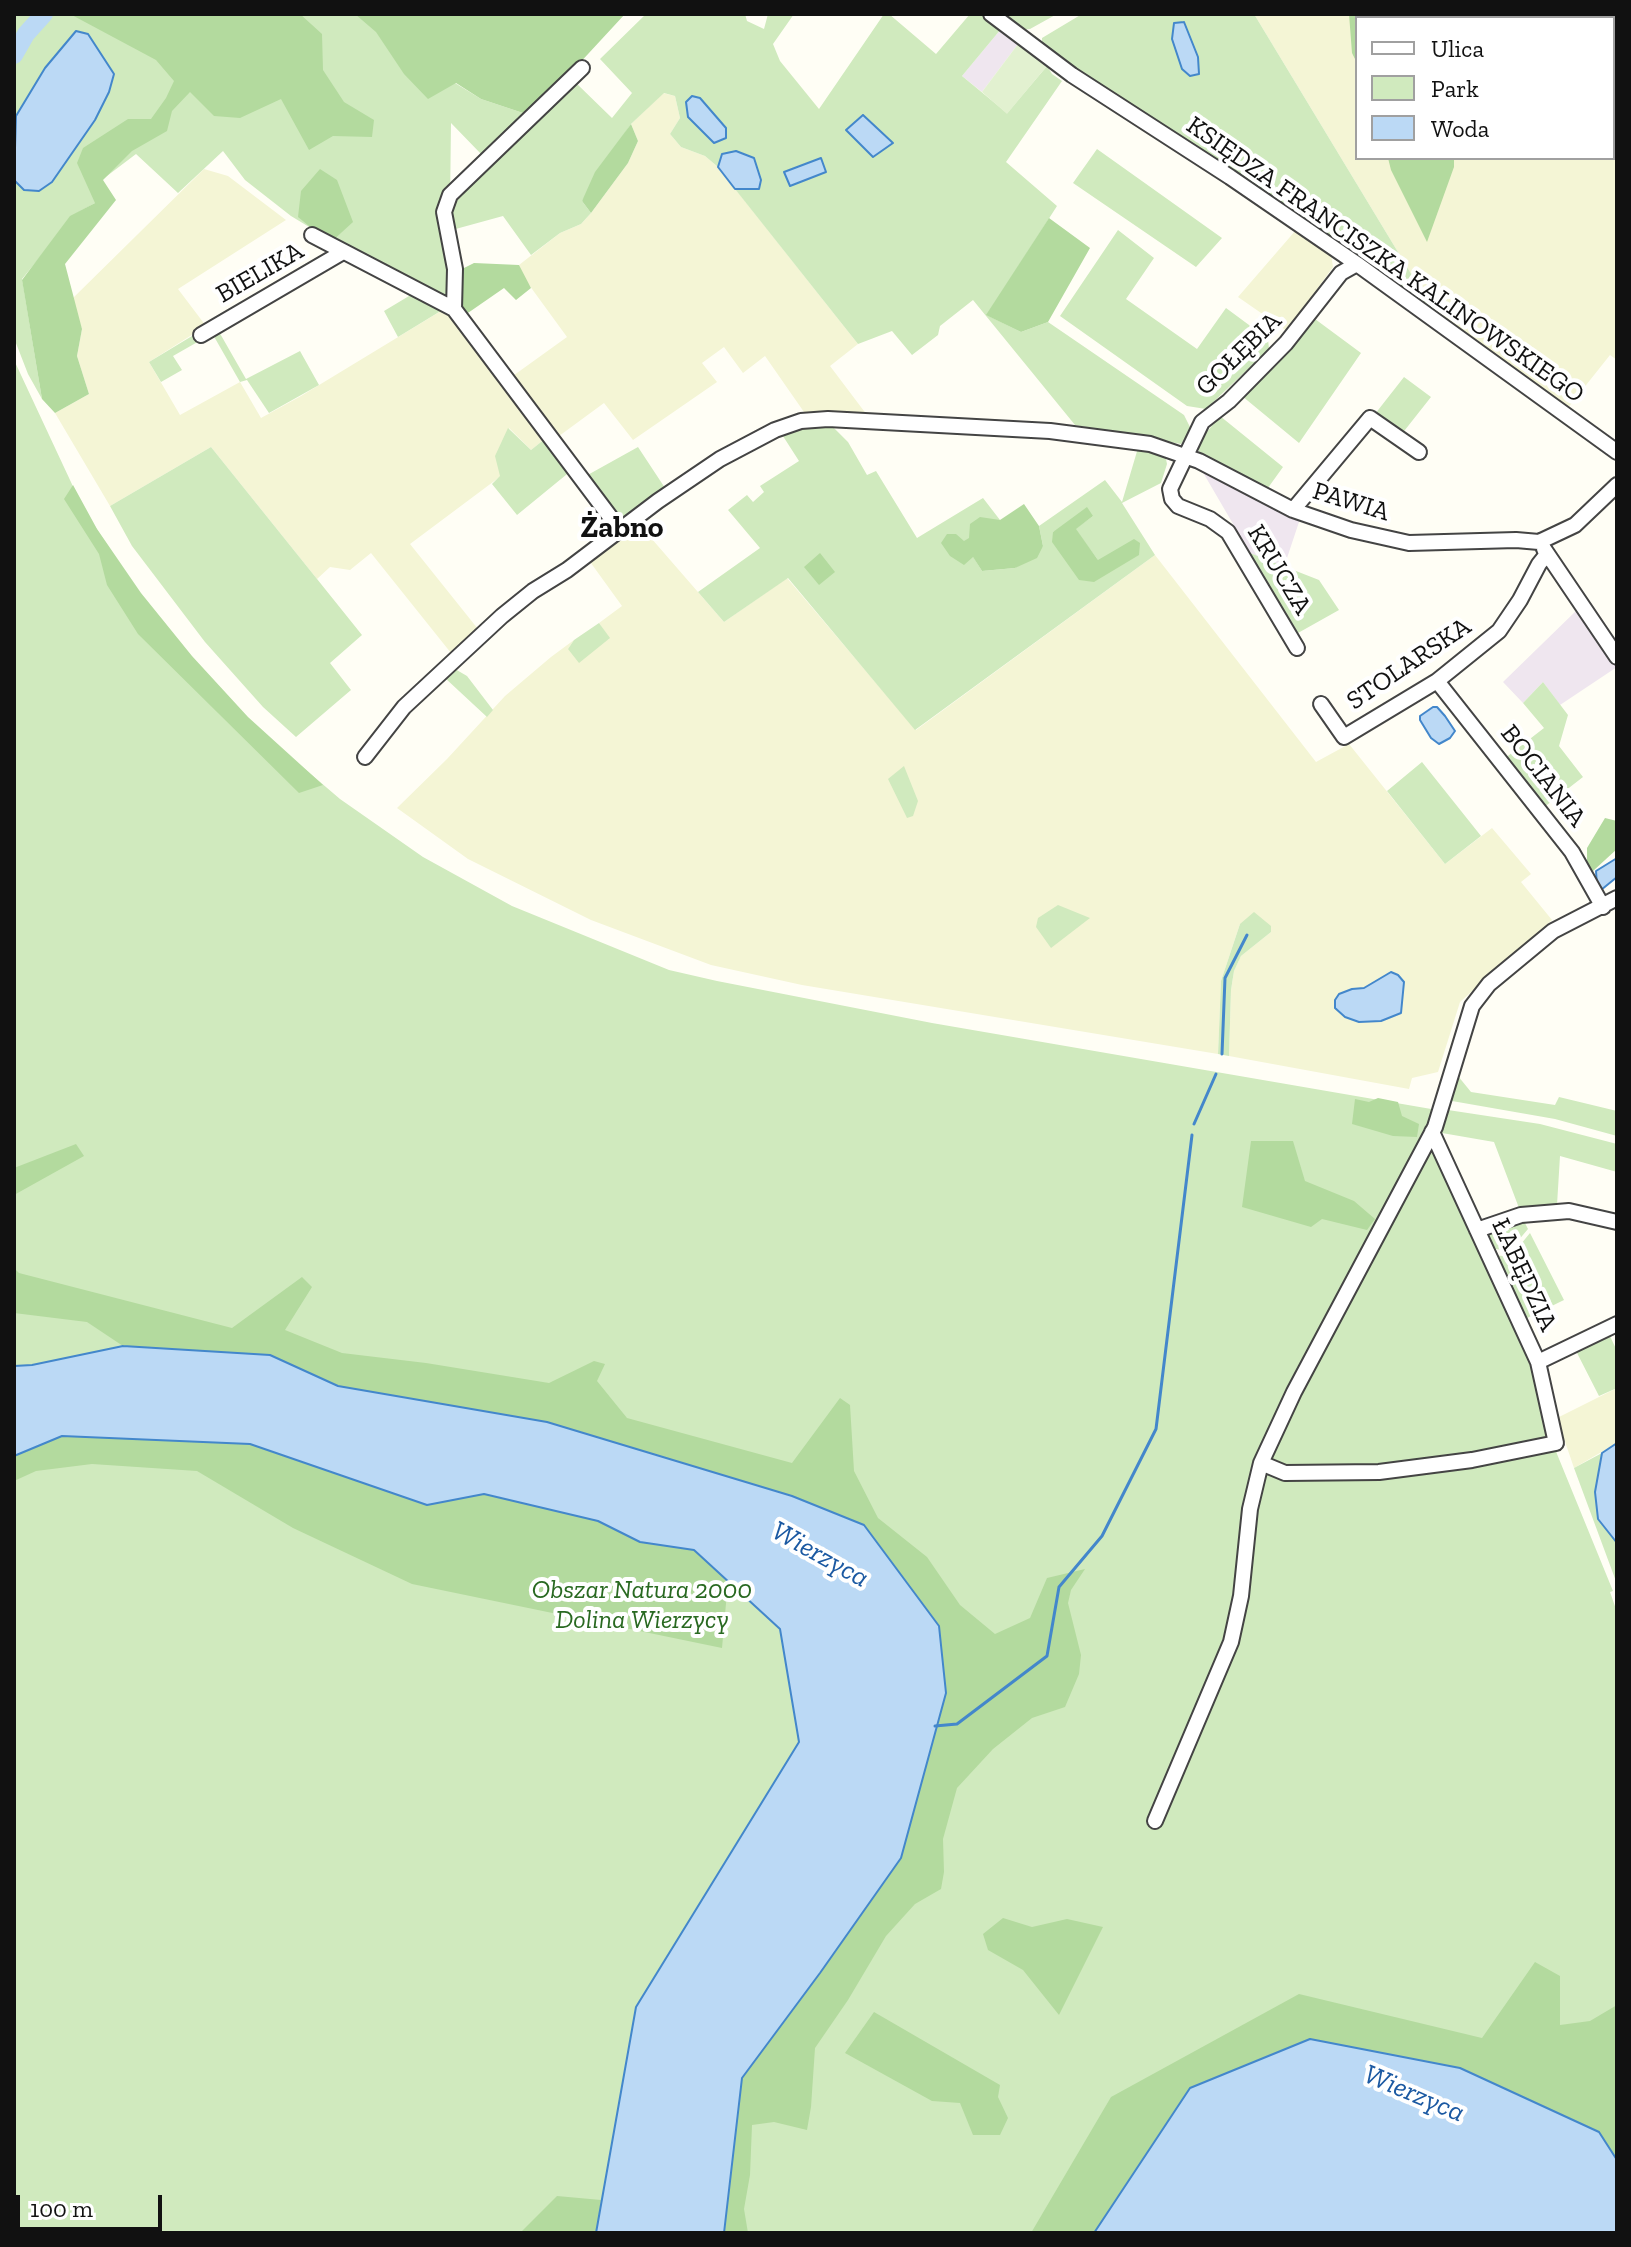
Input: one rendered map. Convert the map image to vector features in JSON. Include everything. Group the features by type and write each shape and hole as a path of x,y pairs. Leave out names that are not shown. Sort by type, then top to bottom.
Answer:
{"street":[{"name":"KSIĘDZA FRANCISZKA KALINOWSKIEGO","path":"991,14 1048,58 1357,264 1617,452"},
{"path":"454,309 455,269 444,212 450,195 582,68"},
{"path":"312,235 454,309 620,530"},
{"path":"1329,289 1336,270 1333,248"},
{"name":"BIELIKA","path":"201,335 343,252"},
{"name":"GOŁĘBIA","path":"1185,456 1202,422 1229,401 1286,343 1341,273 1357,264"},
{"path":"1293,510 1370,418 1419,452"},
{"name":"PAWIA","path":"365,757 404,707 502,616 720,459 775,430 801,421 828,419 1067,432 1150,444 1185,456 1293,510 1351,530 1409,543 1516,540 1543,548 1575,525 1617,485"},
{"name":"KRUCZA","path":"1185,456 1171,484 1172,499 1182,509 1210,519 1228,532 1297,648"},
{"path":"1543,548 1617,657"},
{"name":"STOLARSKA","path":"1321,704 1344,737 1437,681 1499,631 1520,600 1539,564 1543,548"},
{"name":"BOCIANIA","path":"1437,681 1572,852 1603,907"},
{"path":"1155,1821 1231,1642 1241,1596 1247,1527 1261,1463 1294,1392 1432,1132 1468,1015 1481,992 1553,931 1617,898"},
{"name":"ŁABĘDZIA","path":"1261,1463 1285,1473 1379,1472 1472,1460 1556,1443 1538,1362 1432,1132"},
{"path":"1477,1230 1521,1215 1569,1211 1617,1222"},
{"path":"1538,1362 1617,1324"}],"shaded area":[{"path":"1001,29 1018,44 982,92 962,76"},
{"path":"1201,469 1300,519 1284,567 1250,553"},
{"path":"1579,608 1617,667 1560,705 1543,682 1523,703 1503,682"}],"green space":[{"path":"14,14 462,14 455,83 481,99 526,114 483,156 451,123 450,207 575,82 612,118 632,93 600,59 646,14 745,14 747,21 764,29 768,14 794,14 773,44 780,61 819,109 884,14 889,14 936,54 970,14 983,14 1001,29 962,76 1007,113 1047,66 1062,81 1006,162 1057,206 987,315 1021,332 1048,322 1184,415 1191,429 1181,444 1075,425 973,300 940,326 938,335 912,355 892,331 858,344 735,189 749,187 722,154 718,167 705,156 681,147 670,134 680,118 675,96 664,93 631,124 616,146 582,201 591,213 581,224 560,233 531,255 503,216 452,230 453,301 347,250 291,216 245,180 223,151 178,193 136,154 103,179 95,203 75,214 22,279 42,399 14,338"},
{"path":"70,14 300,14 322,34 323,70 344,102 374,120 372,137 333,136 309,150 281,99 240,118 214,116 190,92 172,111 167,131 132,151 103,180 116,200 65,264 82,329 77,356 89,394 55,413 42,399 22,280 70,216 95,203 77,163 83,148 128,119 151,119 174,81 156,60"},
{"path":"355,14 625,14 564,80 526,114 481,99 456,83 428,99 404,74 376,32"},
{"path":"999,14 1057,14 1030,29 1019,30"},
{"path":"1082,14 1254,14 1433,310 1042,48 1042,38"},
{"path":"1254,14 1617,14 1617,360 1610,355 1567,409 1433,310"},
{"path":"1349,14 1422,16 1355,16 1355,59"},
{"path":"1018,44 1047,66 1007,114 982,92"},
{"path":"663,93 675,96 680,118 670,134 681,147 705,156 718,167 858,344 830,366 867,415 804,412 765,356 743,373 724,347 702,363 717,382 633,440 604,403 555,439 510,378 567,337 524,278 519,265 560,233 581,224 591,213 628,163 638,141 631,124"},
{"path":"631,124 638,141 628,163 591,213 582,201 595,172"},
{"path":"1097,149 1222,238 1196,267 1073,183"},
{"path":"1388,160 1454,160 1427,242"},
{"path":"204,169 228,176 286,220 178,289 206,326 149,362 180,415 240,382 261,418 441,311 452,315 546,438 531,450 509,428 501,476 410,544 478,629 451,653 371,553 350,570 330,567 317,579 211,447 110,506 55,413 89,394 77,356 82,329 72,299"},
{"path":"320,169 337,180 353,222 330,243 298,217 301,191"},
{"path":"1049,218 1090,248 1048,322 1021,332 986,315"},
{"path":"1118,230 1154,258 1126,299 1197,349 1226,308 1268,339 1269,349 1206,409 1187,406 1060,316"},
{"path":"1296,230 1331,254 1333,267 1287,331 1238,297"},
{"path":"474,263 519,265 531,288 516,300 504,288 465,315 459,304 460,270"},
{"path":"409,296 444,309 398,337 384,311"},
{"path":"1315,319 1361,353 1299,443 1242,396 1295,345"},
{"path":"218,330 246,379 300,351 319,385 269,413 247,380 240,382 212,333"},
{"path":"197,333 201,340 173,356 182,370 161,382 149,362"},
{"name":"Obszar Natura 2000 Dolina Wierzycy","path":"14,360 84,510 141,595 196,664 258,729 340,799 423,857 512,906 669,970 717,981 932,1023 1437,1110 1433,1124 1536,1377 1557,1454 1613,1591 1610,1592 1617,1612 1617,2233 14,2233"},
{"path":"1404,377 1431,397 1401,435 1375,414"},
{"path":"1220,416 1283,467 1265,492 1202,457 1196,445"},
{"path":"800,425 833,427 848,442 867,475 876,471 917,538 983,498 1000,520 964,542 982,571 1015,568 1043,546 1039,526 1105,480 1122,502 1138,448 1165,454 1167,464 1161,483 1122,503 1155,555 915,730 788,578 724,622 698,592 760,548 728,510 747,495 753,502 764,492 760,486 799,461 781,433","holes":["1093,516 1075,529 1098,560 1053,532"]},
{"path":"508,428 531,450 546,438 572,470 517,515 492,484 500,476 495,456"},
{"path":"211,447 362,635 330,663 351,690 296,737 263,707 205,642 132,546 110,506"},
{"path":"638,447 665,488 628,517 613,515 584,477"},
{"path":"73,485 97,529 141,593 192,656 248,717 323,785 299,793 138,634 107,585 99,554 64,499"},
{"path":"1024,504 1039,526 1043,546 1037,558 1015,568 982,571 973,557 964,565 950,556 941,543 947,534 956,534 964,541 969,538 970,524 980,517 1000,520"},
{"path":"1087,507 1093,516 1076,529 1098,560 1134,539 1140,543 1139,555 1094,582 1079,580 1052,542 1053,532"},
{"path":"638,523 724,622 787,578 916,730 1155,555 1316,762 1349,744 1445,864 1492,828 1531,874 1521,882 1552,920 1460,1002 1438,1072 1412,1078 1409,1089 1229,1056 1234,971 1241,956 1271,932 1240,924 1221,981 1218,1054 802,985 711,965 591,920 468,859 397,808 505,696 551,657 574,640 568,649 609,639 599,623 622,606 588,559"},
{"path":"820,553 835,572 819,585 804,567"},
{"path":"1250,553 1319,580 1339,610 1298,633"},
{"path":"599,623 610,638 579,663 568,649 574,640"},
{"path":"455,669 467,676 493,710 487,717 445,678"},
{"path":"1543,682 1568,715 1559,746 1583,777 1543,808 1504,759 1544,728 1523,703"},
{"path":"1422,762 1481,836 1445,864 1387,791"},
{"path":"904,766 918,801 913,816 907,818 888,779"},
{"path":"1605,818 1617,821 1617,849 1593,871 1587,863 1587,848"},
{"path":"1058,905 1090,918 1051,948 1036,927 1038,918"},
{"path":"1254,912 1271,926 1271,932 1241,956 1234,971 1229,1056 1218,1054 1221,981 1240,924"},
{"path":"1458,1076 1471,1092 1555,1105 1559,1097 1617,1111 1617,1136 1555,1119 1452,1101"},
{"path":"1378,1098 1398,1102 1402,1116 1419,1124 1417,1137 1393,1136 1352,1124 1355,1099 1369,1102"},
{"path":"1448,1110 1540,1124 1617,1144 1617,1172 1560,1156 1557,1205 1519,1208 1494,1142 1442,1133"},
{"path":"1251,1141 1293,1141 1305,1181 1354,1201 1375,1219 1367,1230 1322,1219 1311,1227 1242,1207"},
{"path":"76,1144 84,1156 14,1195 14,1168"},
{"path":"1523,1219 1528,1229 1517,1242 1502,1250 1490,1248 1484,1234"},
{"path":"1530,1233 1564,1300 1525,1319 1492,1255 1503,1256 1516,1250"},
{"path":"14,1268 19,1273 232,1328 302,1277 312,1287 285,1330 342,1353 549,1383 594,1361 605,1364 597,1381 627,1418 792,1463 840,1398 850,1405 854,1471 878,1518 927,1557 960,1605 995,1634 1030,1618 1047,1578 1085,1569 1071,1590 1068,1603 1081,1655 1079,1674 1065,1707 1032,1718 993,1749 957,1788 943,1839 941,1889 915,1904 886,1936 815,2048 807,2130 774,2122 752,2125 750,2175 744,2209 748,2233 724,2233 742,2078 820,1973 939,1626 864,1525 792,1496 547,1422 338,1386 270,1355 123,1346 87,1322 14,1313"},
{"path":"1609,1334 1617,1351 1617,1388 1599,1396 1576,1351"},
{"path":"1617,1388 1617,1443 1574,1468 1557,1418"},
{"path":"62,1436 250,1444 427,1505 484,1494 598,1521 640,1542 694,1550 728,1581 722,1648 412,1584 293,1528 197,1471 92,1464 36,1471 14,1481 14,1456"},
{"path":"1602,1453 1595,1492 1598,1518 1617,1543 1617,1584 1574,1468"},
{"path":"1003,1918 1032,1927 1067,1919 1103,1927 1059,2015 1023,1970 988,1950 983,1934"},
{"path":"1535,1962 1560,1976 1560,2025 1590,2021 1617,2005 1617,2160 1598,2131 1460,2068 1310,2039 1112,2208 1094,2233 1031,2233 1111,2097 1299,1994 1482,2038"},
{"path":"874,2012 1000,2085 998,2097 1008,2118 1000,2135 973,2135 960,2103 932,2101 845,2053"},
{"path":"557,2196 601,2200 596,2233 520,2233"}],"water":[{"path":"1184,22 1198,57 1199,74 1190,76 1182,69 1172,39 1174,23"},
{"path":"76,31 88,34 114,74 109,92 95,120 52,182 39,191 24,190 14,180 16,116 45,68"},
{"path":"692,96 700,98 726,128 726,138 714,143 688,117 686,102"},
{"path":"863,115 893,143 873,157 846,130"},
{"path":"736,151 754,158 761,180 759,189 735,189 718,167 722,154"},
{"path":"821,158 826,172 790,186 784,172"},
{"path":"1437,707 1455,731 1439,744 1431,738 1420,720 1420,716"},
{"path":"1617,858 1617,877 1601,890 1597,886 1596,871"},
{"path":"1391,972 1404,982 1401,1013 1381,1021 1359,1022 1345,1017 1335,1008 1339,994 1364,988"},
{"path":"123,1346 270,1355 338,1386 547,1422 792,1496 864,1525 939,1626 946,1693 901,1858 742,2078 724,2233 596,2233 636,2007 799,1742 780,1629 694,1550 640,1542 598,1521 484,1494 427,1505 250,1444 62,1436 14,1456 14,1366"},
{"path":"1617,1443 1617,1543 1598,1519 1595,1492 1602,1453"},
{"path":"1310,2039 1460,2068 1599,2132 1617,2160 1617,2233 1094,2233 1190,2088"}],"waterway":[{"name":"Wierzyca","path":"14,55 26,34 44,14"},
{"path":"1222,1054 1225,978 1247,935"},
{"path":"1194,1124 1216,1074"},
{"path":"935,1726 957,1724 1047,1656 1059,1587 1102,1536 1156,1429 1192,1135"}],"district":[{"name":"Żabno","path":"622,528"}]}
